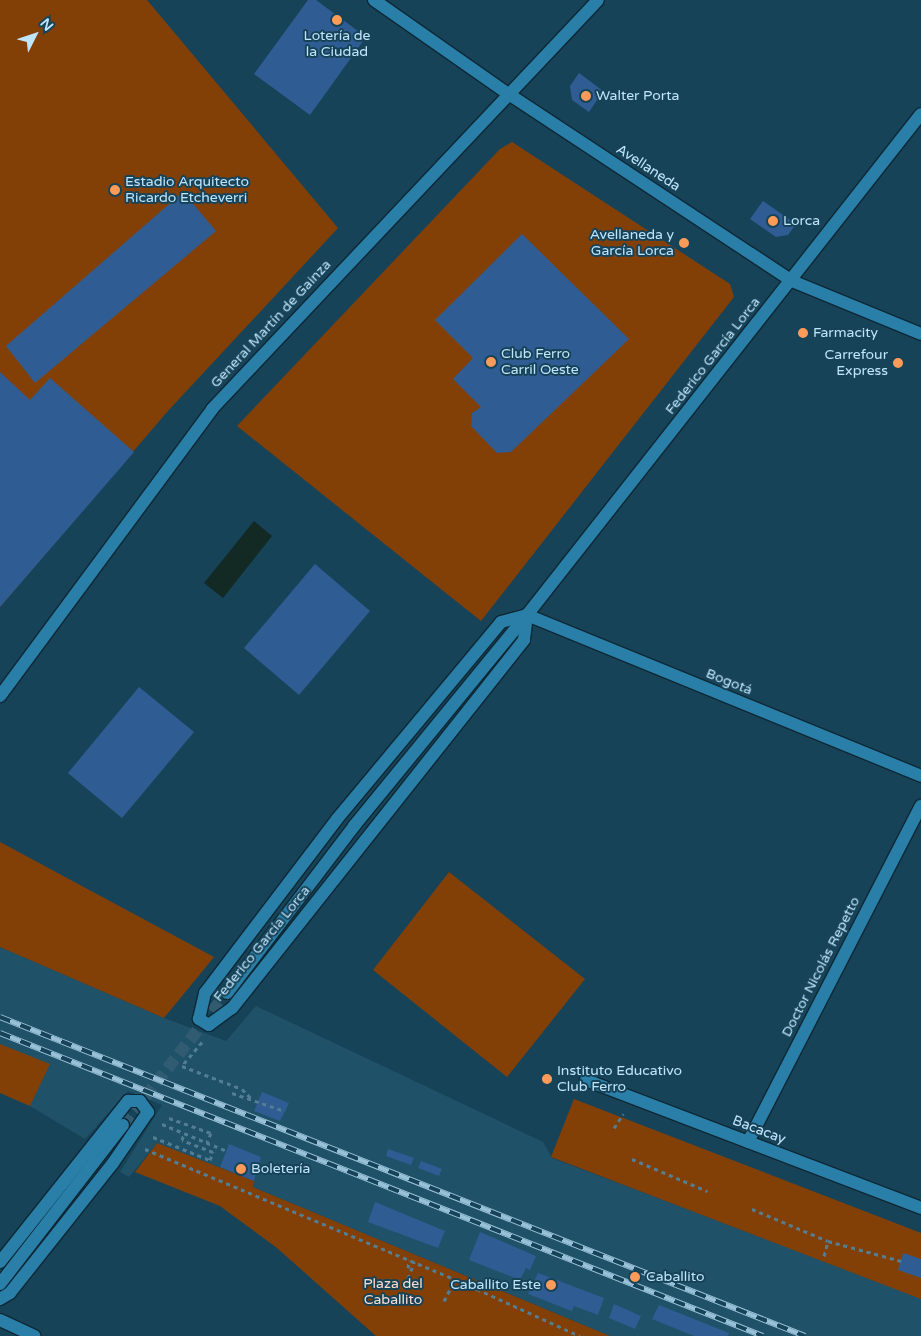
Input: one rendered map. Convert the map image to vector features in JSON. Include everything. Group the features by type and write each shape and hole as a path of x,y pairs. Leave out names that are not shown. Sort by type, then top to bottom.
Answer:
{"street":[{"name":"Avellaneda","path":"374,0 507,93 792,280 921,334"},
{"name":"General Martín de Gainza","path":"0,696 212,409 507,93 598,0"},
{"name":"Federico García Lorca","path":"227,993 354,826 527,615 921,114"},
{"name":"Federico García Lorca","path":"527,615 524,640 222,1016 209,1025 200,1019 205,993 319,842 500,622 527,615"},
{"name":"Bogotá","path":"527,615 921,776"},
{"name":"Doctor Nicolás Repetto","path":"748,1142 921,806"},
{"name":"Bacacay","path":"586,1080 921,1208"},
{"path":"0,1262 128,1101 140,1101 148,1112 113,1163 10,1294 0,1299"},
{"path":"0,1284 123,1125"},
{"path":"0,1320 35,1336"}],"path":[{"path":"222,1016 182,1066 242,1089 251,1098"},
{"path":"232,1093 285,1111"},
{"path":"169,1118 211,1133 207,1142"},
{"path":"161,1141 210,1160 213,1152 182,1140 184,1133 226,1152"},
{"path":"139,1146 455,1279 580,1336"},
{"path":"632,1159 707,1191"},
{"path":"752,1209 828,1242 901,1261"},
{"path":"824,1256 828,1242"},
{"path":"408,1268 410,1260"},
{"path":"405,1286 414,1262"},
{"path":"444,1301 455,1279"}],"shaded area":[{"path":"254,521 272,536 223,598 204,583"},
{"path":"0,947 164,1018 226,1041 256,1006 543,1142 552,1158 921,1298 921,1336 610,1336 253,1187 254,1181 157,1143 129,1177 120,1172 162,1105 128,1091 85,1139 30,1106 0,1093"}],"green space":[{"path":"0,0 147,0 338,228 167,412 0,607"},
{"name":"Club Ferro Carril Oeste","path":"512,142 730,284 734,297 481,621 237,426 500,149"},
{"path":"0,842 214,957 164,1018 0,947"},
{"path":"449,872 585,979 507,1077 373,970"},
{"path":"0,1044 50,1064 30,1106 0,1093"},
{"path":"574,1099 921,1233 921,1299 551,1157"},
{"name":"Plaza del Caballito","path":"157,1143 254,1181 253,1187 610,1336 376,1336 277,1248 220,1206 135,1172"}],"building":[{"path":"308,0 316,0 366,37 310,115 254,74"},
{"name":"Walter Porta","path":"579,73 603,91 589,112 572,100 570,86"},
{"path":"183,192 216,231 35,383 6,346"},
{"name":"Lorca","path":"763,201 796,224 788,235 776,237 750,219"},
{"path":"522,234 629,339 511,452 497,453 471,426 472,413 481,407 453,379 473,358 435,320"},
{"path":"0,372 30,400 50,378 134,452 0,607"},
{"path":"315,564 370,611 299,695 244,648"},
{"path":"139,687 194,732 122,818 68,773"},
{"path":"262,1092 289,1103 280,1121 254,1111"},
{"path":"229,1144 261,1157 254,1181 220,1167"},
{"path":"388,1149 414,1158 411,1165 386,1156"},
{"path":"421,1161 442,1169 439,1176 418,1168"},
{"path":"375,1202 445,1231 438,1248 368,1222"},
{"path":"480,1232 536,1256 530,1270 526,1268 520,1280 469,1260"},
{"path":"903,1253 921,1259 921,1278 898,1270"},
{"name":"Caballito Este","path":"538,1273 604,1298 598,1315 574,1306 572,1311 528,1294"},
{"path":"614,1304 641,1316 635,1329 609,1318"},
{"path":"659,1305 729,1333 728,1336 694,1336 652,1319"}],"tunnel":[{"path":"123,1125 227,993"}],"railway":[{"path":"0,1017 805,1336"},
{"path":"0,1033 763,1336"}],"place":[{"name":"Lotería de la Ciudad","path":"337,20"},
{"name":"Walter Porta","path":"586,96"},
{"name":"Estadio Arquitecto Ricardo Etcheverri","path":"115,190"},
{"name":"Lorca","path":"773,221"},
{"name":"Avellaneda y García Lorca","path":"684,243"},
{"name":"Farmacity","path":"803,333"},
{"name":"Club Ferro Carril Oeste","path":"491,362"},
{"name":"Carrefour Express","path":"898,363"},
{"name":"Instituto Educativo Club Ferro","path":"547,1079"},
{"name":"Boletería","path":"241,1169"},
{"name":"Caballito","path":"635,1277"},
{"name":"Caballito Este","path":"551,1285"}]}
